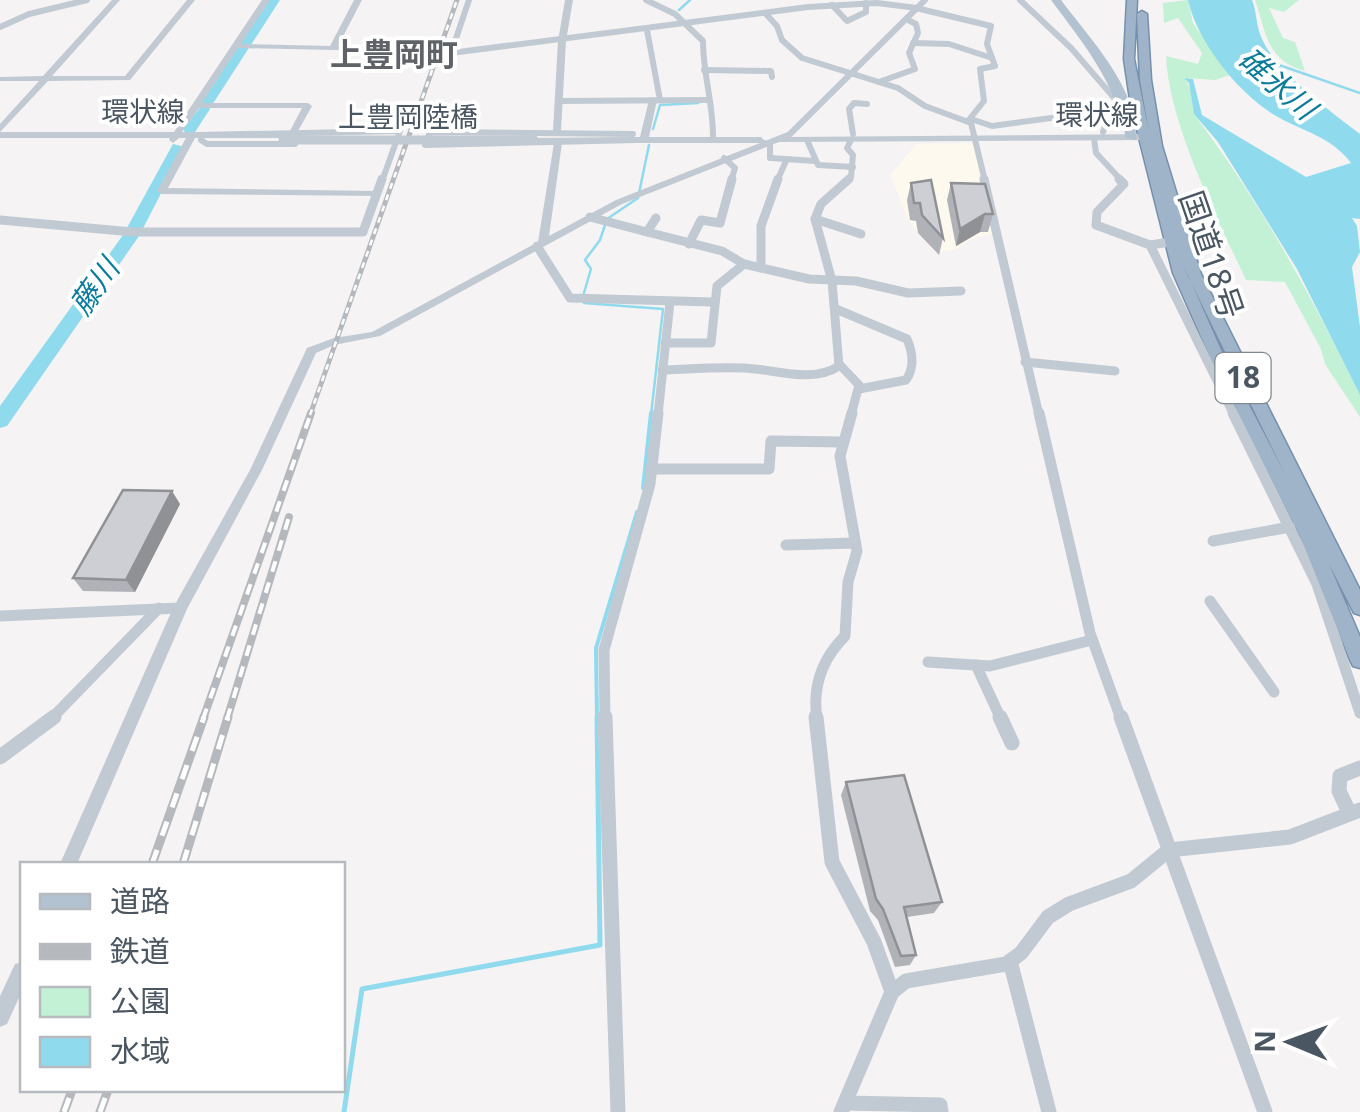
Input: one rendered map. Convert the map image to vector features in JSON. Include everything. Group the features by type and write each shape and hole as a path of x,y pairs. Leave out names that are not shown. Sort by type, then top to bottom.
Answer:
{"highway":[{"name":"18","path":"1132,0 1130,59 1141,136"},
{"name":"18","path":"1141,136 1142,0"},
{"name":"国道18号","path":"1141,136 1160,244 1309,536 1360,660"},
{"name":"国道18号","path":"1141,136 1202,296 1327,535 1360,608"}],"main road":[{"path":"1056,0 1123,93 1141,136"},
{"path":"1100,57 1143,60"}],"street":[{"path":"0,27 30,14 87,0"},
{"path":"0,135 116,0"},
{"path":"0,79 127,78 192,0"},
{"path":"175,138 266,0"},
{"path":"333,48 358,0"},
{"path":"469,0 451,53 790,9 866,3 917,8 991,26 987,44 995,66 980,69 984,101 970,120"},
{"path":"558,131 562,41 569,0"},
{"path":"646,0 675,14 703,41 704,70 710,82 707,100 714,113 713,137"},
{"path":"675,14 679,0"},
{"path":"785,0 790,9"},
{"path":"69,862 180,608 256,470 311,351 329,341 357,340 376,334 590,217 724,158 790,134 925,0"},
{"path":"1020,0 1116,100 1098,135 1096,153 1124,184 1093,220 1096,225 1160,244 1316,584 1360,713"},
{"path":"832,6 846,21 858,19 866,12 866,3"},
{"path":"764,13 777,26 782,40 802,58 898,88 926,106 970,120 992,126 1110,110"},
{"path":"879,82 915,69 910,53 918,32 916,24 906,19"},
{"path":"640,137 631,131 430,132 425,145 630,143 640,137 656,100 648,30"},
{"path":"914,43 949,44 992,58"},
{"path":"236,46 427,50"},
{"path":"704,70 771,70 772,77"},
{"path":"1100,82 1115,82"},
{"path":"560,101 707,100"},
{"path":"858,389 839,364 836,309 830,294 832,281 815,219 821,204 851,177 853,155 847,148 852,137 849,109 854,103 867,104"},
{"path":"196,106 308,106 286,138"},
{"path":"970,120 1069,556 1092,640 1264,1112"},
{"path":"0,220 133,232 363,232 400,131 286,138"},
{"name":"環状線","path":"0,135 286,138"},
{"name":"環状線","path":"713,137 768,142 975,135 1141,136"},
{"path":"195,137 162,192 376,194"},
{"name":"環状線","path":"534,137 852,137"},
{"name":"上豊岡陸橋","path":"286,138 534,137"},
{"path":"286,138 394,144"},
{"path":"807,140 815,161 822,166 853,167"},
{"path":"768,142 770,158 815,161"},
{"path":"558,144 540,244 570,298 713,302"},
{"path":"688,244 700,220 720,223 735,168 724,158"},
{"path":"760,268 756,241 759,226 786,161"},
{"path":"590,217 722,251 760,268 832,281 856,281 908,293 961,291"},
{"path":"647,232 656,218"},
{"path":"815,219 861,234"},
{"path":"665,344 711,343 717,286 744,264"},
{"path":"618,1112 609,932 604,650 652,468 670,302"},
{"path":"836,309 908,340 912,348 912,370 906,380 858,389"},
{"path":"1025,362 1115,370"},
{"path":"662,370 747,368 771,373 827,374 839,364"},
{"path":"858,389 840,456 857,551 848,582 846,636 825,656 814,718 826,783 832,862 874,942 892,992"},
{"path":"652,468 769,469 771,441 842,442"},
{"path":"1213,541 1290,527"},
{"path":"786,546 856,543"},
{"path":"1210,602 1274,692"},
{"path":"0,757 56,715 159,608"},
{"path":"0,616 180,608"},
{"path":"928,662 950,668 1025,663 1092,640"},
{"path":"976,665 1012,743"},
{"path":"941,1112 940,1106 843,1108 892,992 906,982 1010,961 1021,953 1048,917 1069,904 1131,881 1170,850 1290,837 1354,811 1339,791 1340,776 1360,768"},
{"path":"1010,961 1049,1112"},
{"path":"0,1017 20,975"}],"shaded area":[{"path":"974,143 994,233 969,240 957,249 935,253 909,222 890,175 916,144"}],"green space":[{"path":"1188,0 1193,23 1230,75 1215,80 1184,78 1196,116 1245,187 1305,288 1360,395 1360,417 1325,364 1285,282 1246,280 1196,170 1176,111 1166,56 1198,64 1202,53 1178,18 1164,23 1163,3"},
{"path":"1255,0 1299,0 1284,12 1269,8 1283,38 1295,42 1305,71 1282,60 1275,52"}],"water":[{"name":"碓氷川","path":"1188,0 1252,0 1260,34 1279,65 1360,134 1360,219 1352,218 1357,226 1360,252 1352,267 1360,327 1360,395 1297,269 1218,142 1194,114 1189,83 1184,78 1193,79 1202,115 1306,177 1351,163 1326,141 1264,108 1235,82 1210,50"}],"building":[{"path":"931,180 943,238 922,215 920,203 914,203 911,183"},
{"path":"951,183 985,184 993,214 985,214 960,229"},
{"path":"123,490 172,491 126,580 73,578"},
{"path":"904,775 942,902 904,907 916,955 901,956 876,899 846,782"}],"waterway":[{"name":"藤川","path":"207,102 274,0"},
{"path":"679,10 690,0"},
{"name":"碓氷川","path":"1279,65 1360,93"},
{"path":"653,129 660,105 698,103"},
{"name":"藤川","path":"190,129 203,109"},
{"path":"583,296 591,269 585,260 600,240 607,219 638,198 649,145"},
{"name":"藤川","path":"0,421 131,236 178,147"},
{"path":"584,303 663,309 651,415"},
{"path":"643,488 651,413"},
{"path":"597,719 596,648 637,512"},
{"path":"344,1112 362,989 600,945 597,717"}],"railway":[{"path":"310,415 457,0"},
{"path":"203,719 311,413"},
{"path":"227,719 289,517"},
{"path":"153,862 204,717"},
{"path":"184,862 228,717"},
{"path":"64,1112 71,1092"},
{"path":"100,1112 107,1092"}],"district":[{"name":"上豊岡町","path":"394,55"}]}
